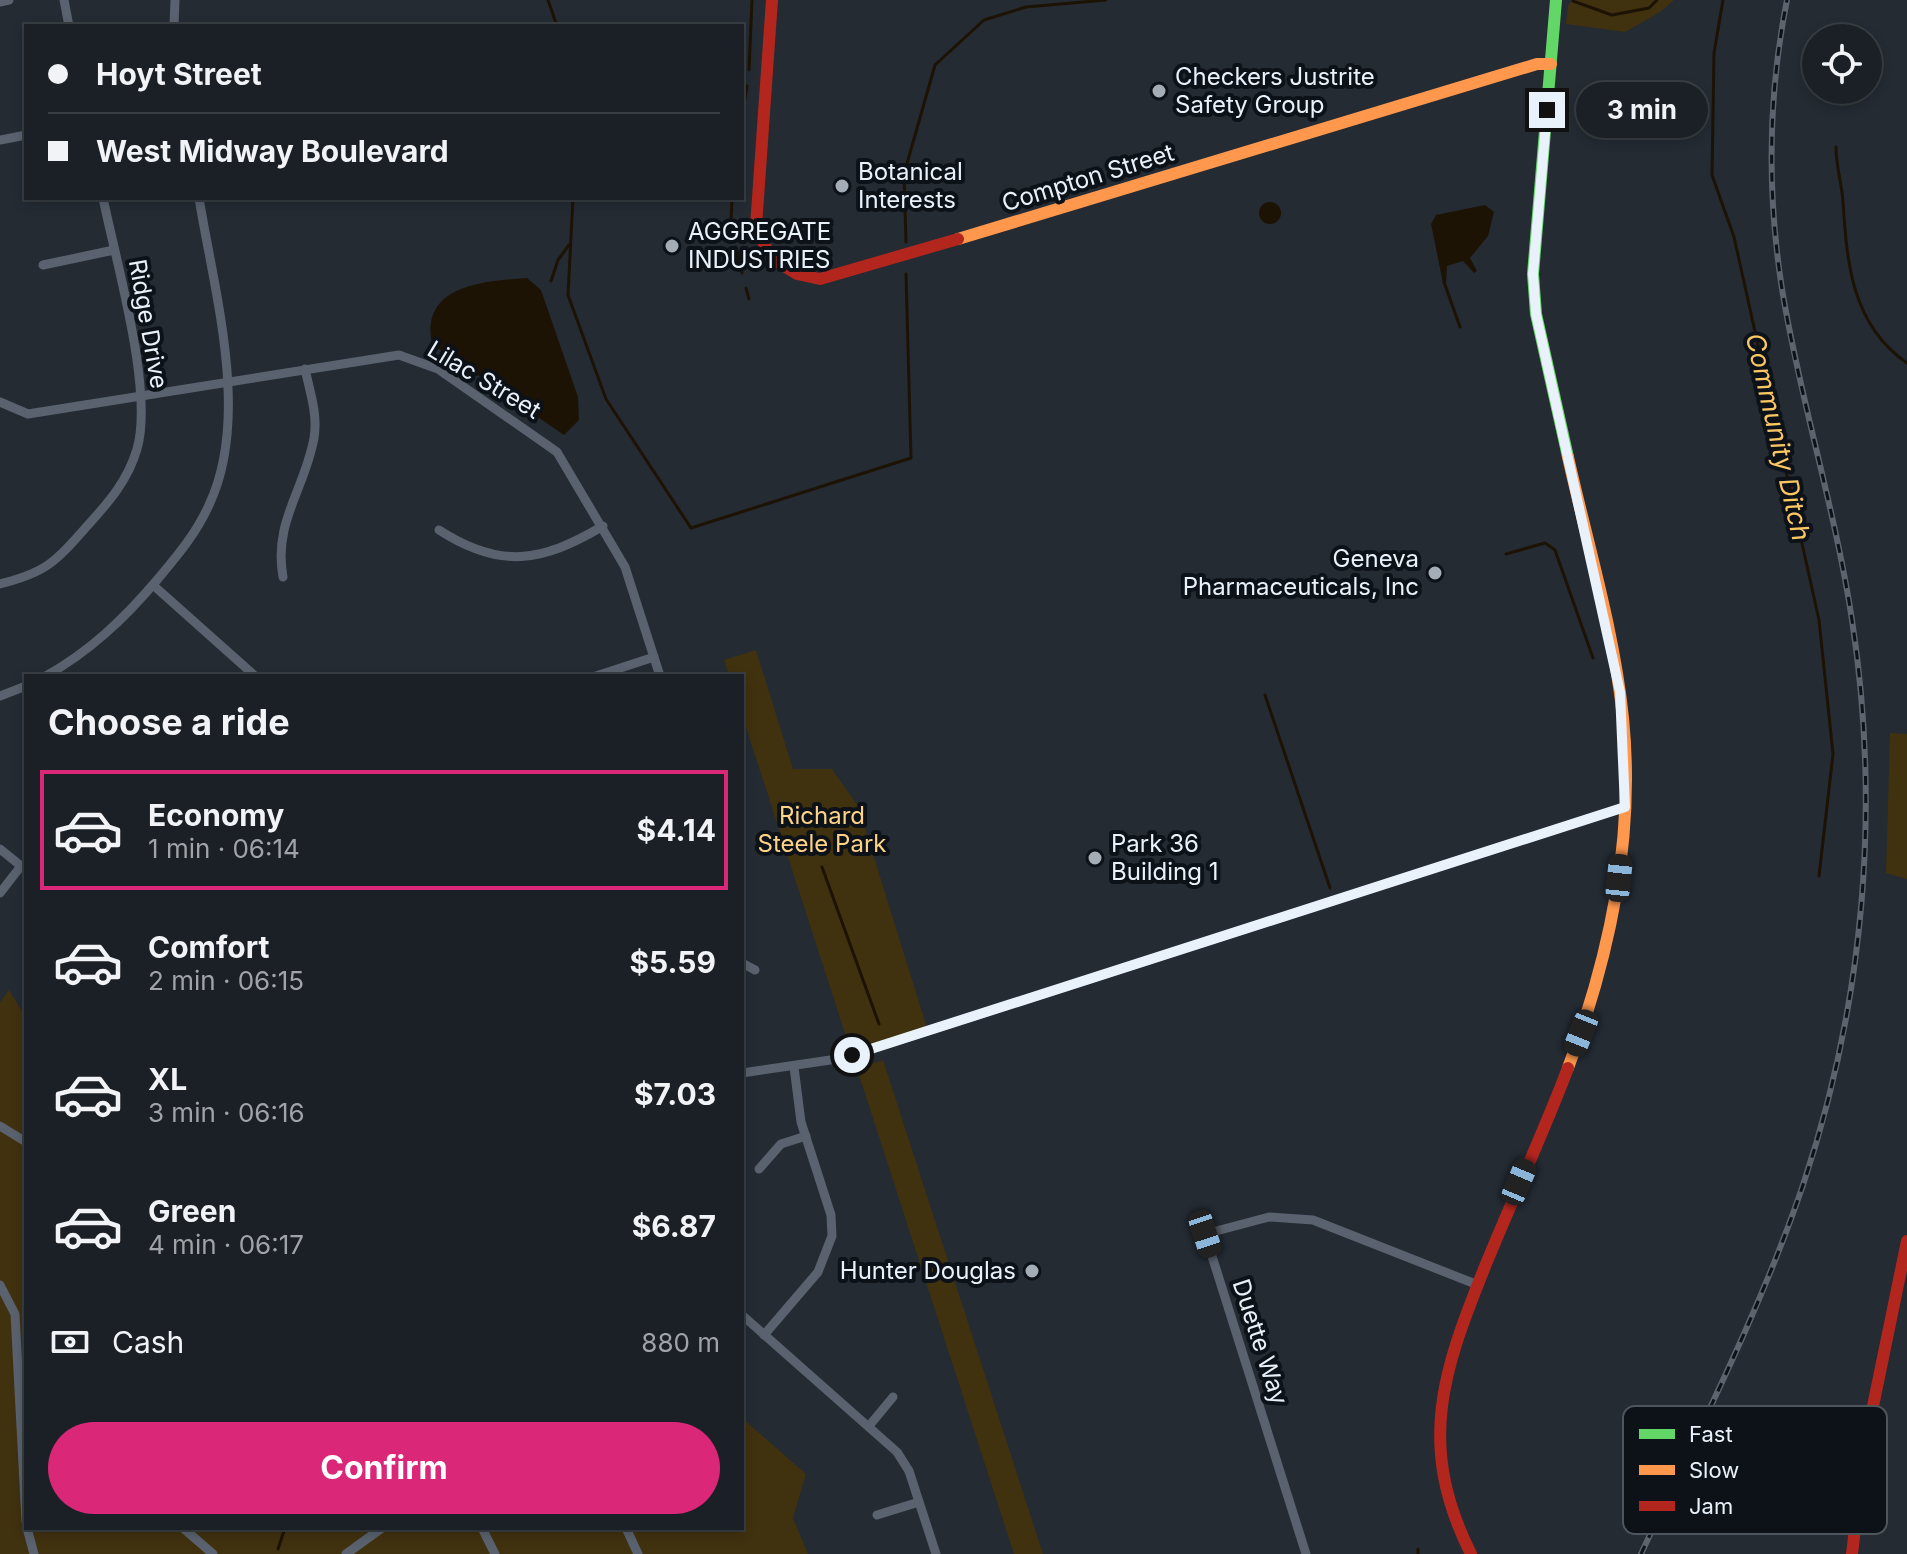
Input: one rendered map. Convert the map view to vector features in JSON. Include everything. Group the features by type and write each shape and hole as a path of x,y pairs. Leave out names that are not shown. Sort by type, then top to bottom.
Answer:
{"street":[{"path":"0,2 9,0"},
{"path":"64,0 69,24"},
{"path":"174,24 175,0"},
{"name":"Compton Street","path":"772,0 756,226 775,261 801,277 820,279 914,254 1537,64 1551,64"},
{"path":"1471,1554 1452,1512 1443,1477 1438,1424 1447,1365 1589,1008 1615,908 1625,807 1620,692 1536,314 1533,274 1556,0"},
{"path":"0,140 24,135"},
{"name":"Ridge Drive","path":"0,584 36,575 48,567 109,502 137,449 143,415 141,394 103,200"},
{"path":"49,674 107,634 153,585 197,529 216,489 229,433 228,383 199,200"},
{"path":"43,265 114,250"},
{"name":"Lilac Street","path":"0,402 28,414 399,355 438,369 557,452 625,567 659,674"},
{"path":"283,577 280,541 315,435 316,415 305,369"},
{"path":"439,530 488,554 528,558 571,545 603,526"},
{"path":"153,585 253,674"},
{"path":"602,674 654,657"},
{"path":"0,696 24,687"},
{"path":"744,1073 844,1058 1625,807"},
{"path":"0,849 24,868 0,893"},
{"path":"744,964 755,970"},
{"path":"764,1335 818,1272 831,1243 831,1215 806,1136 794,1067"},
{"path":"0,1126 24,1141"},
{"path":"759,1169 781,1144 806,1136"},
{"name":"Duette Way","path":"1306,1554 1205,1234 1269,1217 1313,1220 1478,1285"},
{"path":"1873,1406 1907,1241"},
{"path":"0,1285 15,1314 24,1483"},
{"path":"744,1317 869,1426 902,1460 936,1554"},
{"path":"869,1426 893,1397"},
{"path":"877,1515 919,1502"},
{"path":"28,1530 34,1554"},
{"path":"185,1530 213,1554"},
{"path":"349,1553 379,1530"},
{"path":"483,1530 495,1554"},
{"path":"627,1530 638,1554"},
{"path":"1852,1554 1854,1534"}],"green space":[{"path":"1572,0 1674,0 1625,32 1566,24 1568,6"},
{"name":"Richard Steele Park","path":"756,650 793,769 832,769 858,806 928,1031 852,1055 744,721 744,674 728,674 724,660"},
{"path":"1890,733 1907,734 1907,879 1886,873"},
{"path":"9,990 24,1015 24,1530 744,1530 744,1420 806,1474 793,1518 808,1554 0,1554 0,1002"},
{"path":"883,1060 1043,1554 1014,1554 857,1069"}],"shaded area":[{"path":"1270,202 1278,205 1281,213 1278,221 1270,224 1262,221 1259,213 1262,205"},
{"path":"1485,205 1494,212 1488,236 1470,258 1477,271 1474,273 1463,261 1447,266 1446,282 1443,283 1431,224 1436,215"},
{"path":"527,278 541,290 578,397 579,420 564,435 432,344 431,324 436,309 445,298 475,285"}],"waterway":[{"name":"Community Ditch","path":"548,0 556,24"},
{"path":"749,70 752,0"},
{"name":"Community Ditch","path":"906,242 904,174 935,65 984,20 1026,7 1106,0"},
{"name":"Community Ditch","path":"1573,1 1612,15 1649,8 1657,0"},
{"name":"Community Ditch","path":"1723,0 1714,53 1712,175 1734,237 1819,620 1833,754 1819,876"},
{"path":"744,105 747,86"},
{"path":"1836,147 1847,248 1856,292 1874,331 1907,363"},
{"name":"Community Ditch","path":"573,200 568,295 606,399 691,528 911,458 906,274"},
{"path":"731,222 732,200"},
{"path":"551,281 558,260 569,245"},
{"path":"736,247 742,273"},
{"path":"1444,282 1460,327"},
{"path":"746,288 749,299"},
{"path":"1506,554 1545,543 1555,550 1593,658"},
{"path":"1265,695 1330,888"},
{"path":"822,867 879,1024"},
{"path":"278,1549 284,1530"},
{"path":"1418,1549 1418,1554"}],"railway":[{"path":"1711,1406 1786,1232 1824,1116 1853,976 1865,834 1861,691 1852,620 1789,330 1777,253 1772,180 1773,108 1787,0"},
{"path":"1641,1554 1651,1534"}],"traffic: fast":[{"path":"1556,0 1533,274 1536,314 1568,457"}],"traffic: slow":[{"path":"958,239 1537,64 1551,64"},
{"path":"1568,457 1613,652 1626,763 1622,852 1616,896 1596,983 1568,1068"}],"traffic: jam":[{"path":"772,0 756,226 766,248 779,263 797,274 820,279 958,239"},
{"path":"1471,1554 1454,1514 1444,1477 1440,1442 1448,1374 1496,1239 1568,1068"},
{"path":"1873,1406 1907,1241"},
{"path":"1852,1554 1854,1534"}],"place":[{"name":"Checkers Justrite Safety Group","path":"1159,91"},
{"name":"Botanical Interests","path":"842,186"},
{"name":"AGGREGATE INDUSTRIES","path":"672,246"},
{"name":"Geneva Pharmaceuticals, Inc","path":"1435,573"},
{"name":"Park 36 Building 1","path":"1095,858"},
{"name":"Hunter Douglas","path":"1032,1271"}],"route":[{"path":"852,1055 1625,807 1626,774 1620,692 1536,314 1533,274 1547,110"}]}
